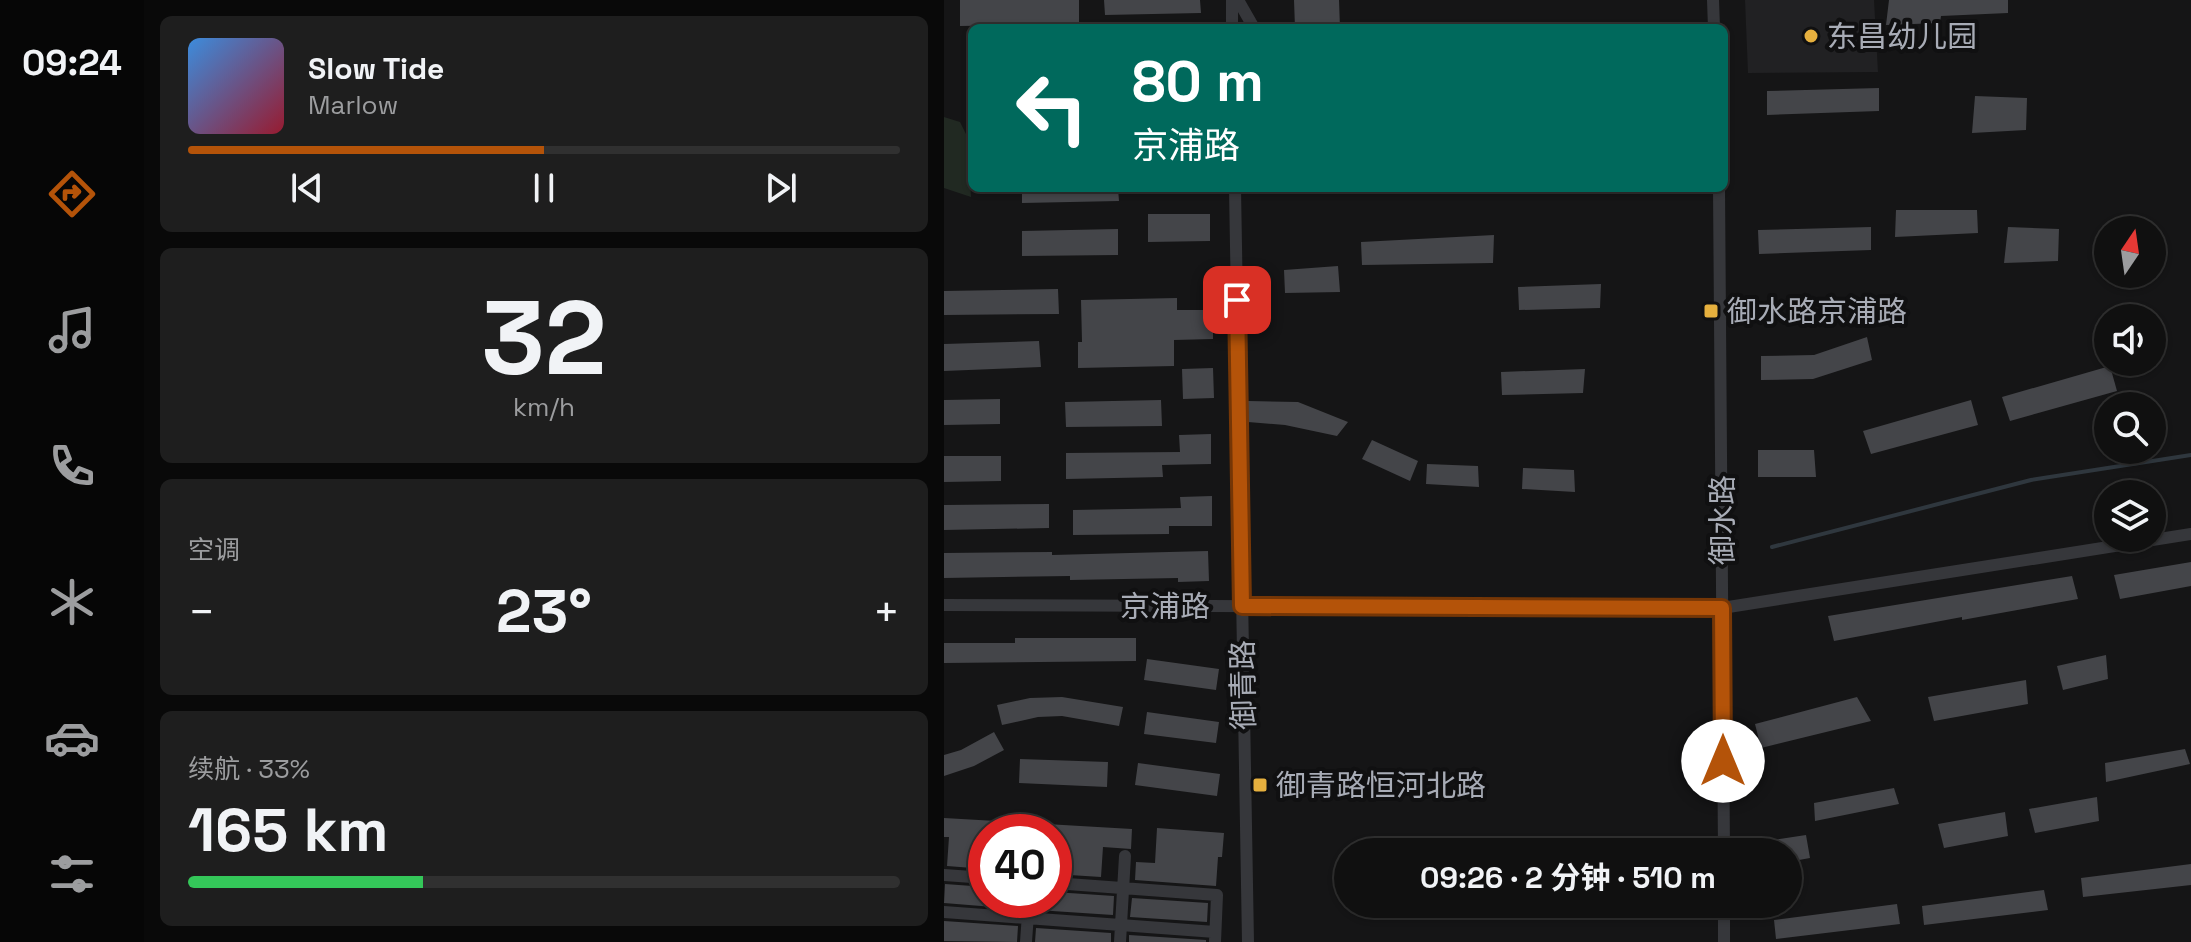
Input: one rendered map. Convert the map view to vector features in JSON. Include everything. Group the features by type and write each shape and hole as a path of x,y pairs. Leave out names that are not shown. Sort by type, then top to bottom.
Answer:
{"street":[{"path":"1232,24 1235,0"},
{"path":"1235,0 1251,24"},
{"path":"1713,0 1714,24"},
{"name":"御青路","path":"1235,192 1248,942"},
{"name":"御水路","path":"1719,192 1724,838"},
{"name":"京浦路","path":"944,605 1722,608 2191,534"},
{"path":"1120,942 1125,856"},
{"path":"944,875 968,877"},
{"path":"1026,942 1027,918 1121,925 1215,937 1217,895 1072,884"},
{"path":"944,912 968,914"},
{"path":"1724,918 1724,942"}],"shaded area":[{"name":"东昌幼儿园","path":"1745,0 1874,0 1878,72 1748,73"},
{"path":"944,117 960,122 967,136 968,192 971,197 944,188"}],"building":[{"path":"960,0 1079,0 1079,24 960,26"},
{"path":"1104,0 1200,0 1201,13 1105,15"},
{"path":"1294,0 1339,0 1340,24 1295,24"},
{"path":"1889,0 2008,0 2008,13 1941,16 1940,23 1886,25"},
{"path":"1879,88 1879,111 1767,115 1767,91"},
{"path":"1975,96 2027,98 2026,130 1972,133"},
{"path":"1022,192 1118,192 1119,201 1022,203"},
{"path":"1896,210 1977,210 1978,233 1895,237"},
{"path":"1148,214 1210,214 1210,241 1148,242"},
{"path":"1871,227 1871,250 1759,254 1758,230"},
{"path":"2008,227 2059,229 2058,261 2004,263"},
{"path":"1118,229 1118,255 1022,256 1022,231"},
{"path":"1494,235 1493,263 1362,265 1361,242"},
{"path":"1338,266 1340,292 1285,293 1284,270"},
{"path":"1601,284 1600,308 1519,310 1518,287"},
{"path":"1058,289 1059,314 944,315 944,291"},
{"path":"1177,298 1177,310 1213,310 1213,339 1174,340 1174,366 1078,368 1078,342 1082,342 1081,300"},
{"path":"1867,337 1872,360 1813,379 1761,380 1761,356 1814,355"},
{"path":"1039,341 1041,367 944,371 944,344"},
{"path":"1213,368 1214,398 1183,399 1182,369"},
{"path":"1585,369 1583,393 1502,395 1501,372"},
{"path":"2094,371 2094,376 2113,376 2117,391 2094,392 2094,397 2010,421 2002,397"},
{"path":"1000,399 1000,424 944,425 944,400"},
{"path":"1161,400 1162,426 1066,427 1065,402"},
{"path":"1971,400 1978,425 1871,454 1863,431"},
{"path":"1248,401 1298,402 1348,422 1337,436 1285,425 1248,422"},
{"path":"1211,434 1211,464 1162,465 1163,477 1066,479 1066,453 1180,452 1179,435"},
{"path":"1372,440 1418,461 1410,481 1362,459"},
{"path":"1758,450 1814,450 1816,477 1758,477"},
{"path":"944,456 1001,456 1001,481 944,482"},
{"path":"1427,464 1478,466 1479,487 1426,484"},
{"path":"1523,468 1574,470 1575,492 1522,489"},
{"path":"1212,496 1212,526 1169,526 1169,534 1073,535 1073,510 1181,508 1180,497"},
{"path":"1049,504 1049,528 944,530 944,505"},
{"path":"1208,551 1209,581 1178,582 1178,578 1070,580 1070,576 944,578 944,553 1052,552 1052,555"},
{"path":"2191,562 2191,586 2120,599 2114,575"},
{"path":"2072,576 2078,599 1834,641 1828,616"},
{"path":"1015,638 1136,638 1136,661 944,663 944,643 1015,643"},
{"path":"2106,655 2108,679 2063,690 2057,666"},
{"path":"1147,659 1219,669 1216,690 1144,680"},
{"path":"2026,680 2028,704 1934,721 1928,697"},
{"path":"1062,697 1123,707 1119,726 1062,716 1038,717 1002,725 997,705 1030,698"},
{"path":"1857,697 1871,721 1761,748 1755,724"},
{"path":"1147,712 1219,722 1216,743 1144,734"},
{"path":"994,732 1004,750 974,766 944,776 944,755 961,750"},
{"path":"2185,749 2190,764 2106,782 2105,763"},
{"path":"1020,759 1108,762 1107,787 1019,783"},
{"path":"1138,763 1220,774 1217,796 1135,785"},
{"path":"1894,788 1899,804 1815,821 1814,803"},
{"path":"2097,797 2099,821 2035,833 2029,809"},
{"path":"2005,812 2008,836 1944,848 1938,824"},
{"path":"944,818 968,819 968,868 947,866 949,837 944,837"},
{"path":"1072,825 1132,829 1131,849 1103,847 1101,877 1072,875"},
{"path":"1157,828 1224,833 1216,886 1135,880 1136,862 1155,863"},
{"path":"1806,835 1810,858 1802,859 1802,838 1786,838"},
{"path":"2191,864 2191,885 2083,897 2081,878"},
{"path":"945,884 968,886 968,905 944,903"},
{"path":"2044,890 2048,910 1924,925 1922,906"},
{"path":"1072,893 1114,896 1113,915 1072,912"},
{"path":"1132,898 1208,903 1207,922 1130,917"},
{"path":"1897,904 1900,924 1776,939 1774,920"},
{"path":"944,921 1018,926 1017,942 944,941"},
{"path":"1036,928 1111,933 1111,942 1035,942"},
{"path":"1129,935 1206,940 1206,942 1129,942"}],"waterway":[{"path":"1772,547 2031,480 2191,455"}],"place":[{"name":"东昌幼儿园","path":"1811,36"},
{"name":"御水路京浦路","path":"1711,311"},
{"name":"御青路恒河北路","path":"1260,785"}],"route":[{"path":"1237,300 1242,606 1722,608 1723,761"}]}
